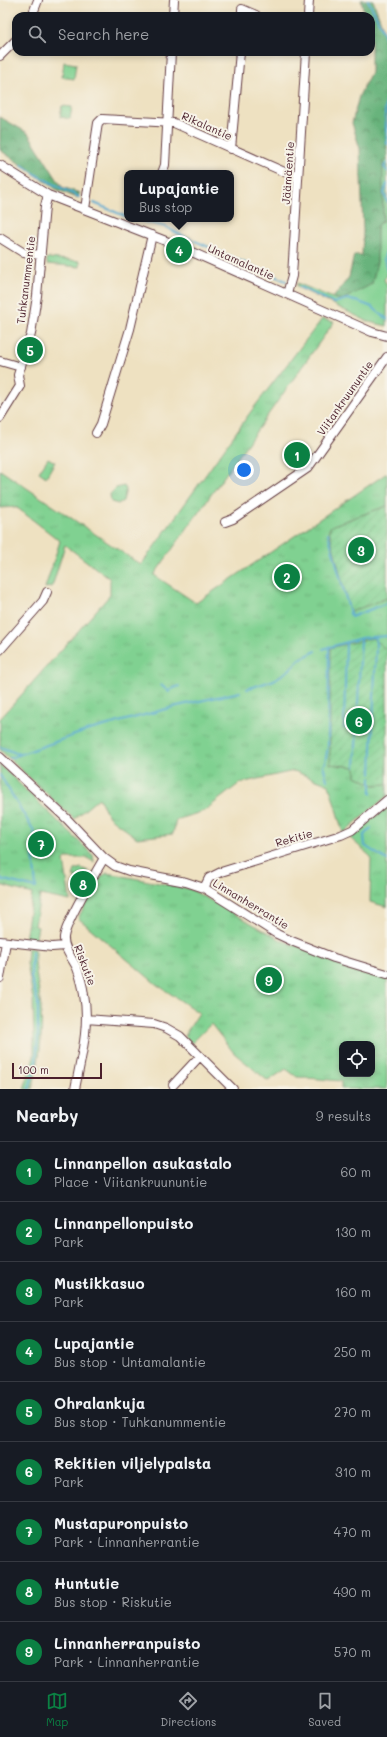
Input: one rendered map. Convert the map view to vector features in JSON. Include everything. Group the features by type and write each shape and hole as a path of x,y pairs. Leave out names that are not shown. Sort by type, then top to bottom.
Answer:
{"street":[{"path":"34,12 38,0"},
{"path":"173,12 174,0"},
{"path":"308,12 309,0"},
{"path":"242,12 242,9 249,12"},
{"path":"0,56 12,44"},
{"path":"163,170 165,165 171,56"},
{"path":"230,149 240,56"},
{"name":"Jäämäentie","path":"287,294 292,276 306,56"},
{"name":"Rikalantie","path":"85,209 97,128 100,120 167,122 174,124 298,178"},
{"name":"Untamalantie","path":"0,165 48,195 152,235 372,332 387,336"},
{"name":"Tuhkanummentie","path":"0,418 20,389 18,377 32,328 37,296 45,206 48,195"},
{"path":"96,433 101,424 130,329 152,235"},
{"path":"0,238 24,253 41,255"},
{"name":"Viitankruununtie","path":"225,522 230,521 308,468 387,357"},
{"path":"0,361 20,367"},
{"path":"0,650 43,601 47,592"},
{"name":"Linnanherrantie","path":"0,757 68,819 104,858 115,866 124,870 186,882 204,888 277,934 294,942 334,958 387,974"},
{"name":"Rekitie","path":"204,888 209,878 213,875 346,833 387,800"},
{"name":"Riskutie","path":"75,1089 86,1019 81,980 64,941 66,928 104,858"},
{"path":"0,978 3,942 52,947 66,946"},
{"path":"86,1019 161,1026 180,1036 233,1089"},
{"path":"173,1085 200,1056"}],"green space":[{"path":"361,0 373,0 382,25 387,46 387,159 383,161 383,221 377,225 377,262 372,284 342,300 333,298 349,277 354,255 362,255 363,231 360,149 352,123 359,96 371,72 371,56 375,56 375,12 364,12"},
{"path":"64,62 76,64 74,79 62,77"},
{"path":"62,106 72,107 70,119 60,117"},
{"path":"0,117 28,133 62,187 80,193 77,198 56,189 0,150"},
{"path":"387,159 387,276 384,279 387,286 387,326 369,322 297,287 297,283 333,298 342,300 377,262 377,224 383,161"},
{"path":"47,258 80,261 80,267 47,264"},
{"path":"322,319 334,322 154,575 196,603 387,473 387,506 331,526 329,530 350,611 387,598 387,650 371,638 330,764 355,767 356,776 374,785 387,784 387,796 343,833 329,785 294,771 240,783 204,811 176,820 173,834 137,838 109,817 99,798 74,819 0,750 0,719 110,595 110,579 65,545 52,587 45,588 60,541 16,507 0,508 0,470 141,565 252,410"},
{"path":"48,458 55,462 46,477 39,472"},
{"path":"124,486 126,489 123,501 118,504 111,502 110,494 116,488"},
{"path":"387,506 387,598 350,612 329,530 331,526"},
{"path":"372,638 387,650 387,784 374,785 356,776 355,767 330,764 330,648"},
{"path":"0,765 93,855 94,862 87,858 66,858 64,860 70,901 40,895 35,926 38,927 35,942 25,940 32,894 0,885"},
{"path":"387,808 387,907 370,902 371,857 348,836"},
{"path":"81,868 88,871 88,874 77,894 76,890 78,889 75,876 73,876 75,870"},
{"path":"107,873 190,889 283,941 387,977 387,1089 341,1089 341,1081 297,1077 286,1069 268,1081 234,1053 211,1024 192,1043 184,1036 199,1013 156,984 78,918 101,877"},
{"path":"28,948 35,949 42,1021 39,1056 32,1089 24,1089 34,1056 33,1000 27,963"}],"waterway":[{"path":"368,0 374,12"},
{"path":"375,14 387,43"},
{"path":"387,88 385,113 387,144"},
{"path":"387,162 384,167 387,171"},
{"path":"22,165 40,177 79,197"},
{"path":"387,184 384,193 387,202"},
{"path":"94,203 124,216"},
{"path":"145,222 166,227 286,281"},
{"path":"387,249 384,258 387,271"},
{"path":"299,287 334,303 347,299 359,302 372,307 387,319"},
{"path":"328,533 351,617"},
{"path":"351,617 387,603"},
{"path":"323,649 361,638 387,636"},
{"path":"371,774 376,645 375,637"},
{"path":"355,767 361,638"},
{"path":"344,728 346,643"},
{"path":"325,763 328,746 329,647"},
{"path":"247,689 274,680 289,670 300,659 316,651"},
{"path":"161,685 169,692"},
{"path":"169,690 179,686"},
{"path":"10,758 86,731 177,706 240,692"},
{"path":"0,747 19,754"},
{"path":"323,765 327,780"},
{"path":"0,775 34,831 34,834"},
{"path":"371,778 371,793"},
{"path":"371,828 364,835 365,846 387,860"},
{"path":"0,879 36,888 32,841"},
{"path":"29,1089 36,1063 38,1034 38,1003 31,977 32,952"}],"place":[{"name":"Lupajantie","path":"179,250"},
{"name":"Ohralankuja","path":"30,350"},
{"name":"Linnanpellon asukastalo","path":"297,455"},
{"name":"Mustikkasuo","path":"361,550"},
{"name":"Linnanpellonpuisto","path":"287,577"},
{"name":"Rekitien viljelypalsta","path":"359,721"},
{"name":"Mustapuronpuisto","path":"41,844"},
{"name":"Huntutie","path":"83,884"},
{"name":"Linnanherranpuisto","path":"269,980"}]}
